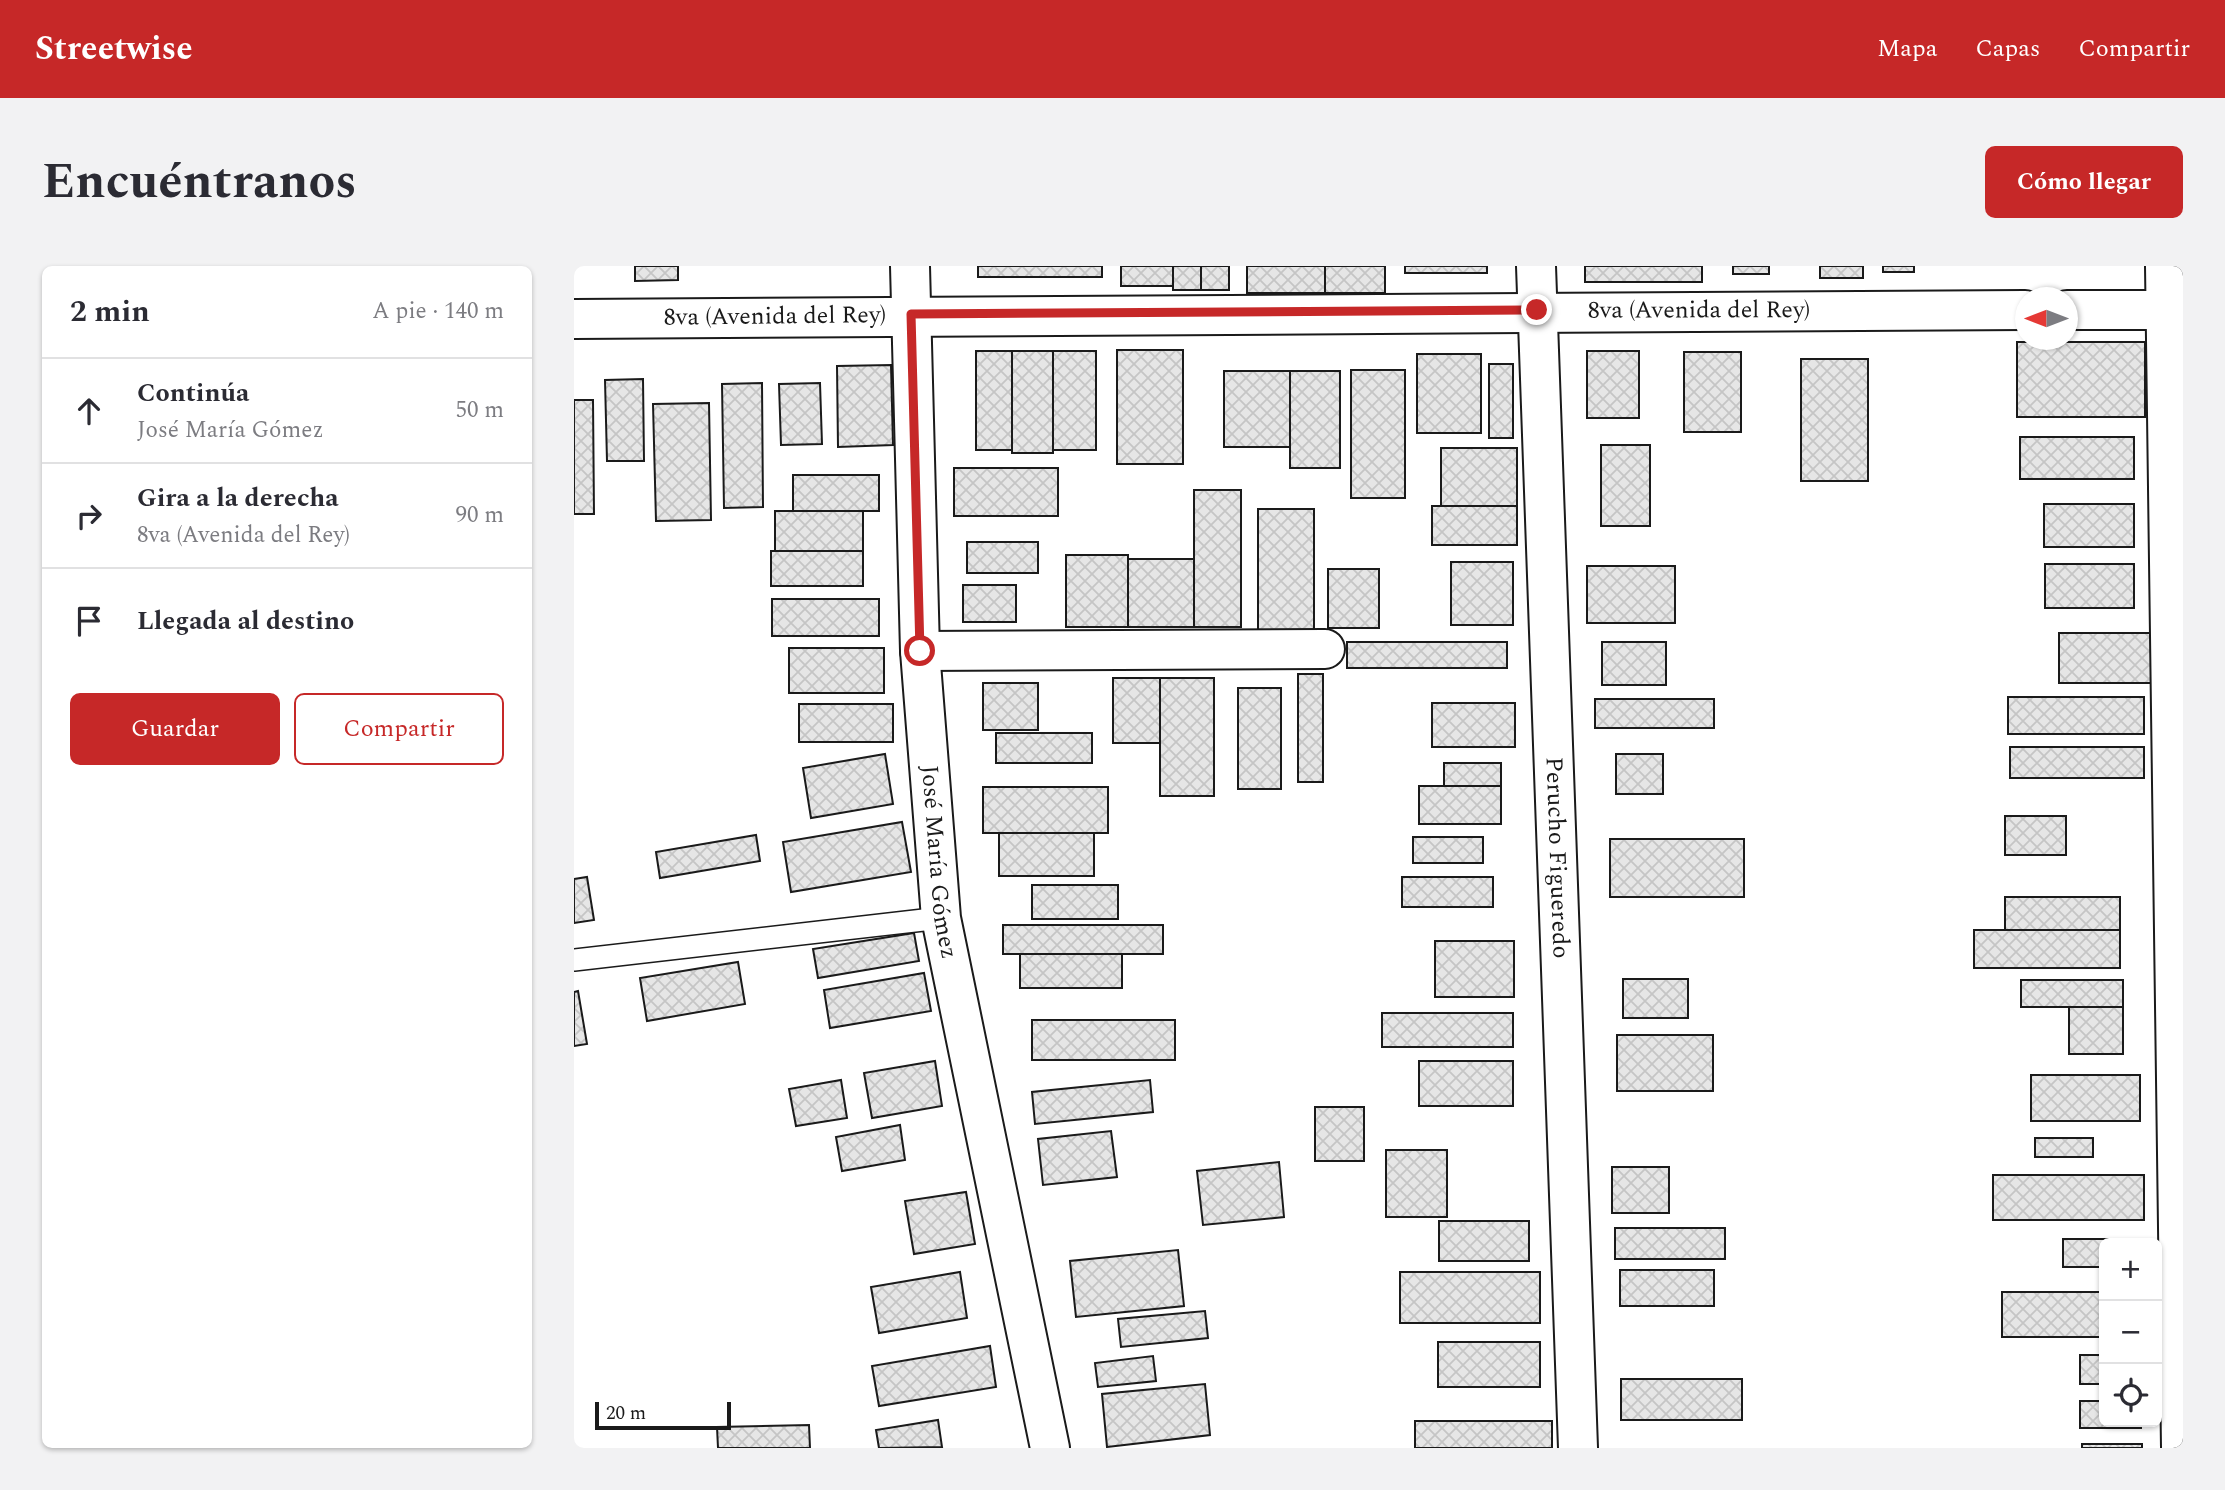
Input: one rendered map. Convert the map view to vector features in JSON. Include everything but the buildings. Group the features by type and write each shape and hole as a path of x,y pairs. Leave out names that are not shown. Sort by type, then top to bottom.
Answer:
{"street":[{"name":"José María Gómez","path":"910,266 920,651 942,918 1050,1448"},
{"name":"Perucho Figueredo","path":"1536,266 1578,1448"},
{"path":"2165,266 2174,310 2181,1448"},
{"name":"8va (Avenida del Rey)","path":"574,319 1537,310 2015,310"},
{"path":"2078,310 2174,310"},
{"path":"920,651 1325,649"}],"lane":[{"path":"574,960 942,918"}],"route":[{"path":"920,651 911,314 1537,310"}]}
